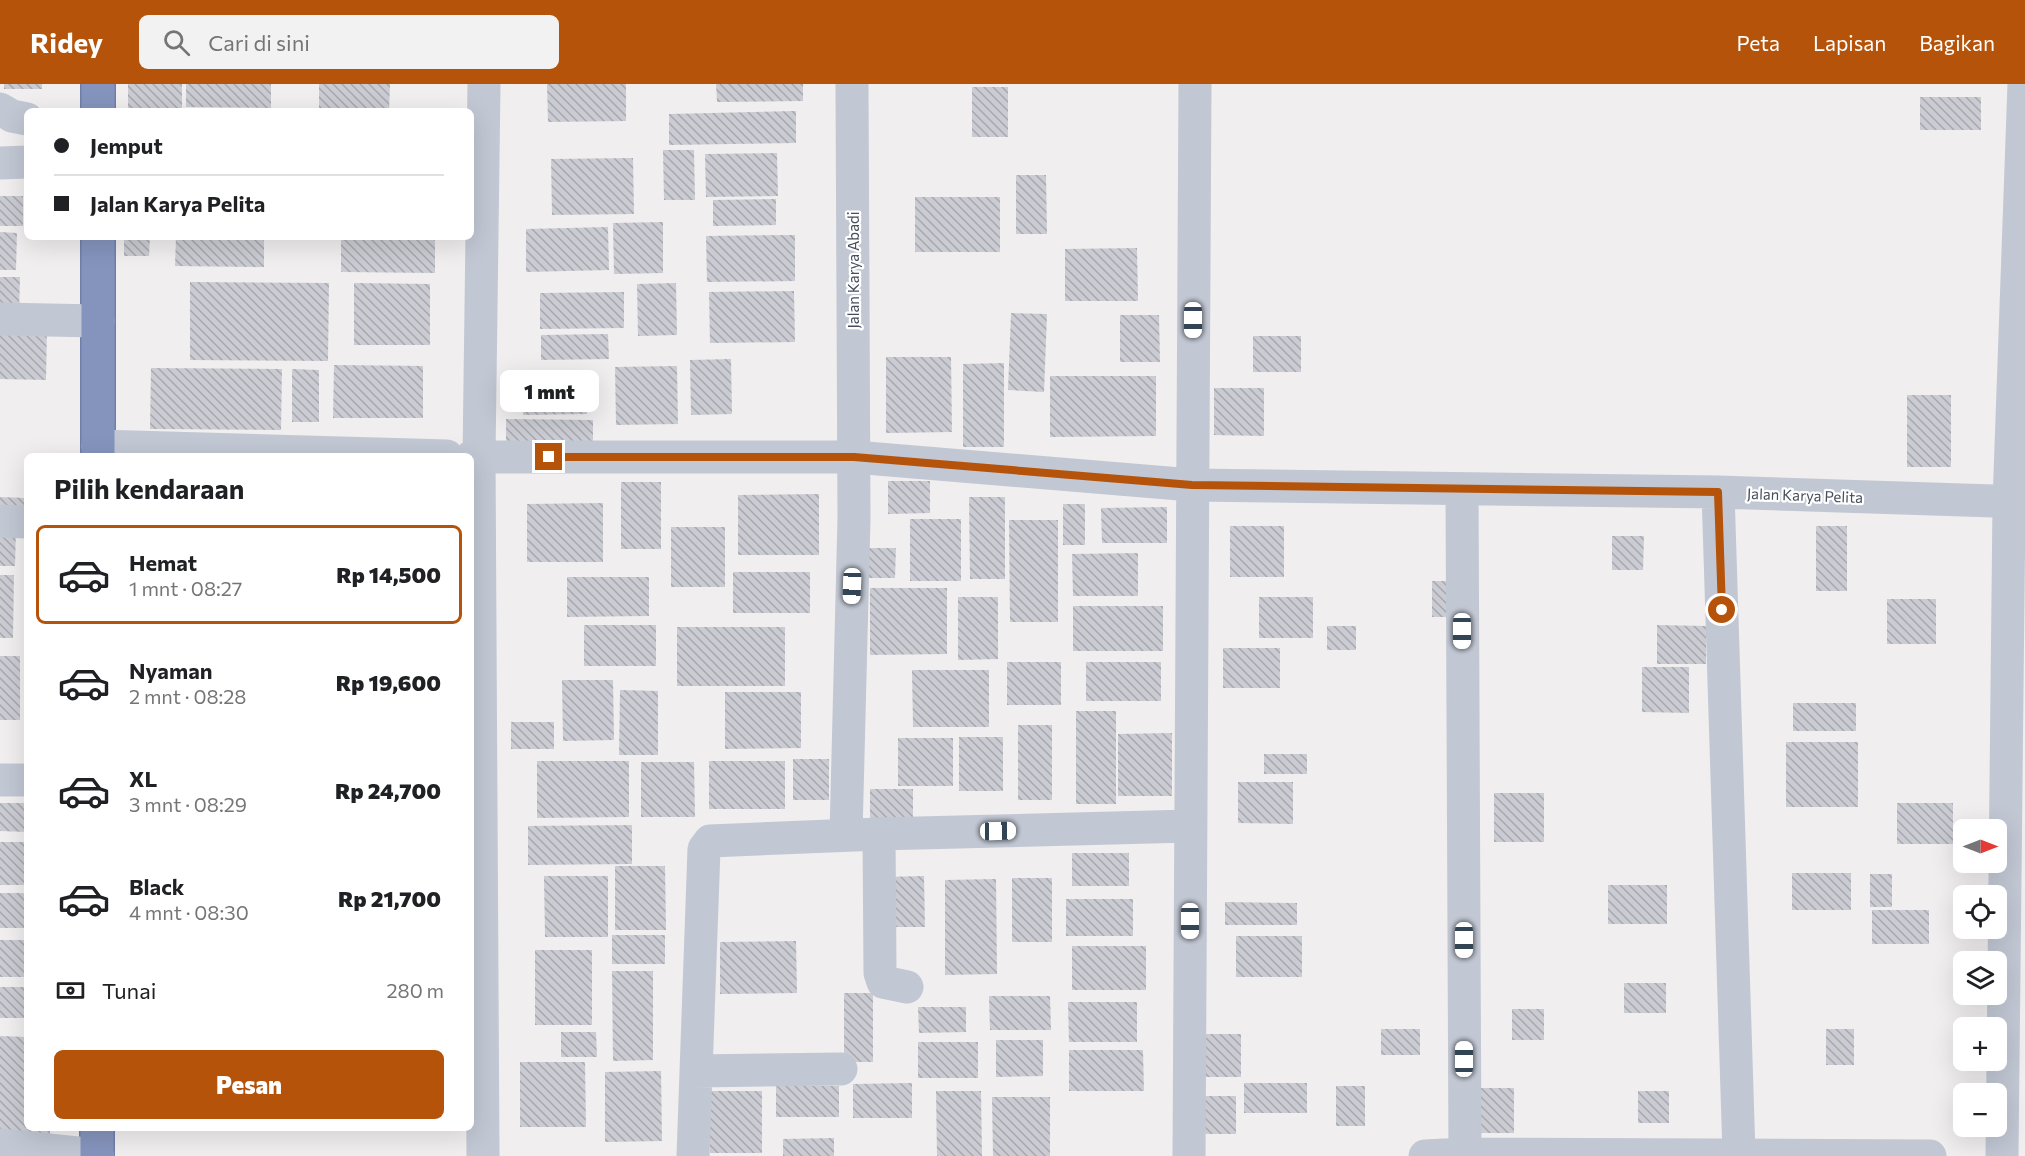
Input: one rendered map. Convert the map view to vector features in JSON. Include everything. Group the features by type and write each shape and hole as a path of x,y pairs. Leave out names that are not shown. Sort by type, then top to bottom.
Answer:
{"highway":[{"path":"98,84 98,108"},
{"path":"98,240 98,451"}],"street":[{"path":"483,1156 475,457 484,84"},
{"name":"Jalan Karya Abadi","path":"846,835 854,518 852,84"},
{"path":"1189,1156 1195,84"},
{"path":"2002,1156 2024,84"},
{"path":"0,109 12,116 24,118"},
{"path":"0,163 24,162"},
{"path":"0,319 98,321"},
{"path":"98,451 238,453"},
{"name":"Jalan Karya Pelita","path":"475,457 854,457 1192,485 1718,492 2017,503"},
{"path":"1462,489 1465,1155"},
{"path":"1718,492 1739,1154"},
{"path":"0,521 24,522"},
{"path":"0,780 24,780"},
{"path":"693,1156 705,846 713,840 1190,826"},
{"path":"879,834 880,973 883,982 907,987"},
{"path":"696,1071 841,1070"},
{"path":"0,1145 97,1146"},
{"path":"1425,1156 1739,1154 1930,1156"},
{"path":"2014,1156 2025,1155"}],"building":[{"path":"4,84 42,84 42,89 4,89"},
{"path":"128,84 182,84 182,108 128,108"},
{"path":"186,84 271,84 271,108 186,107"},
{"path":"319,84 390,84 389,108 319,108"},
{"path":"547,84 626,84 626,121 548,122"},
{"path":"716,84 803,84 803,101 717,102"},
{"path":"972,87 1008,87 1008,137 972,137"},
{"path":"1920,97 1981,97 1981,130 1920,130"},
{"path":"796,111 796,143 669,145 669,114"},
{"path":"663,150 694,150 695,200 664,200"},
{"path":"777,153 778,196 706,197 705,154"},
{"path":"633,158 634,214 552,215 551,159"},
{"path":"1016,175 1046,175 1047,234 1016,234"},
{"path":"0,196 23,196 23,226 0,226"},
{"path":"915,197 1000,197 1000,252 915,252"},
{"path":"776,199 776,225 713,226 713,200"},
{"path":"663,222 663,273 614,274 613,223"},
{"path":"608,227 609,270 526,272 526,229"},
{"path":"0,232 17,233 16,270 0,270"},
{"path":"795,235 795,281 707,282 706,236"},
{"path":"124,240 150,240 149,256 124,256"},
{"path":"176,240 264,240 264,267 175,266"},
{"path":"341,240 435,240 435,273 341,272"},
{"path":"1137,248 1138,301 1065,301 1065,249"},
{"path":"0,277 20,277 19,315 0,314"},
{"path":"190,282 329,283 328,361 190,360"},
{"path":"354,283 430,284 430,345 354,345"},
{"path":"676,283 677,335 638,336 637,284"},
{"path":"794,291 795,342 710,343 709,292"},
{"path":"624,292 624,328 540,329 540,293"},
{"path":"1011,313 1047,314 1044,392 1008,390"},
{"path":"1120,315 1159,315 1160,362 1120,362"},
{"path":"0,326 47,326 46,380 0,379"},
{"path":"608,334 609,359 541,360 541,335"},
{"path":"1253,336 1301,336 1301,372 1253,372"},
{"path":"886,357 951,357 952,432 886,433"},
{"path":"731,359 732,414 691,415 690,360"},
{"path":"1004,363 1004,447 963,447 963,364"},
{"path":"334,365 423,366 423,418 333,418"},
{"path":"677,366 678,424 616,425 615,367"},
{"path":"151,368 282,369 281,430 150,429"},
{"path":"292,369 319,370 319,422 292,422"},
{"path":"586,373 587,414 523,415 522,374"},
{"path":"1050,376 1156,376 1156,436 1050,437"},
{"path":"1214,388 1264,388 1264,436 1214,435"},
{"path":"1907,395 1951,395 1951,467 1907,467"},
{"path":"506,419 593,420 593,454 506,453"},
{"path":"888,481 930,481 930,513 888,514"},
{"path":"621,482 661,482 661,549 621,549"},
{"path":"819,494 819,555 738,555 738,495"},
{"path":"0,497 24,498 24,519 0,518"},
{"path":"969,497 1005,497 1005,579 970,579"},
{"path":"603,503 603,562 527,562 527,504"},
{"path":"1063,504 1085,504 1085,545 1063,545"},
{"path":"1167,507 1167,543 1102,543 1101,508"},
{"path":"910,519 961,519 961,581 910,581"},
{"path":"1009,520 1058,520 1058,622 1010,622"},
{"path":"1230,526 1284,526 1284,577 1230,577"},
{"path":"1816,526 1847,526 1847,591 1816,591"},
{"path":"671,527 725,527 725,587 671,587"},
{"path":"0,529 16,529 15,566 0,566"},
{"path":"1612,536 1644,536 1643,570 1612,570"},
{"path":"866,548 896,548 895,578 866,578"},
{"path":"1138,553 1138,596 1073,596 1072,554"},
{"path":"733,572 810,572 810,613 733,613"},
{"path":"0,575 14,575 13,638 0,638"},
{"path":"567,577 649,577 649,616 567,617"},
{"path":"1432,581 1457,581 1457,617 1432,617"},
{"path":"870,588 947,588 947,654 870,655"},
{"path":"958,597 998,597 998,659 958,660"},
{"path":"1259,597 1313,597 1313,638 1259,638"},
{"path":"1887,599 1936,599 1936,644 1887,644"},
{"path":"1073,606 1163,606 1163,651 1073,651"},
{"path":"584,625 656,625 656,666 584,666"},
{"path":"1657,625 1706,626 1706,664 1657,664"},
{"path":"1327,626 1356,626 1356,650 1327,650"},
{"path":"677,627 785,627 785,686 677,686"},
{"path":"1223,648 1280,648 1280,688 1223,688"},
{"path":"0,656 20,656 20,720 0,720"},
{"path":"1007,662 1061,662 1061,705 1007,705"},
{"path":"1086,662 1161,662 1161,701 1086,701"},
{"path":"1642,667 1689,667 1689,713 1642,712"},
{"path":"912,670 989,670 989,727 913,727"},
{"path":"562,680 613,680 614,740 563,741"},
{"path":"620,690 658,691 658,755 619,755"},
{"path":"725,692 801,692 801,748 725,749"},
{"path":"1793,703 1856,703 1856,731 1793,731"},
{"path":"1076,711 1116,711 1116,804 1076,804"},
{"path":"511,722 554,722 554,749 511,749"},
{"path":"1018,725 1052,725 1052,800 1018,800"},
{"path":"1172,733 1172,796 1118,796 1118,734"},
{"path":"959,737 1003,737 1003,791 959,791"},
{"path":"898,738 953,738 953,786 898,786"},
{"path":"1786,742 1858,742 1858,807 1786,807"},
{"path":"1264,754 1307,754 1307,774 1264,774"},
{"path":"793,759 829,759 829,800 793,800"},
{"path":"537,761 629,761 629,817 537,818"},
{"path":"709,761 785,761 785,809 709,809"},
{"path":"641,762 694,762 695,817 641,817"},
{"path":"1238,782 1293,782 1293,824 1238,823"},
{"path":"870,789 913,789 913,819 870,818"},
{"path":"1494,793 1544,793 1544,842 1494,842"},
{"path":"0,803 24,803 24,832 0,831"},
{"path":"1897,803 1953,803 1953,844 1897,844"},
{"path":"632,825 632,864 528,865 528,826"},
{"path":"0,842 24,842 24,885 0,885"},
{"path":"1072,853 1129,853 1129,886 1072,886"},
{"path":"615,866 665,866 666,930 615,930"},
{"path":"1792,873 1851,873 1851,910 1792,910"},
{"path":"1870,874 1892,874 1892,907 1870,907"},
{"path":"544,876 608,876 608,937 545,937"},
{"path":"924,876 925,927 883,927 883,877"},
{"path":"1012,878 1052,878 1052,942 1012,942"},
{"path":"996,879 997,974 945,975 945,880"},
{"path":"1608,885 1667,885 1667,924 1608,924"},
{"path":"0,893 24,893 24,928 0,928"},
{"path":"1066,899 1133,899 1133,936 1066,936"},
{"path":"1225,902 1297,903 1297,925 1225,925"},
{"path":"1872,910 1929,910 1929,944 1872,944"},
{"path":"612,935 665,935 665,964 612,964"},
{"path":"1236,936 1302,936 1302,977 1236,977"},
{"path":"0,940 24,940 24,977 0,977"},
{"path":"796,941 797,993 720,994 720,942"},
{"path":"1072,946 1146,946 1146,990 1072,990"},
{"path":"535,950 592,950 592,1025 535,1025"},
{"path":"612,971 653,971 653,1060 613,1061"},
{"path":"1624,983 1666,983 1666,1013 1624,1013"},
{"path":"0,987 24,987 24,1018 0,1018"},
{"path":"844,993 873,993 873,1062 844,1062"},
{"path":"989,996 1050,996 1051,1030 990,1030"},
{"path":"1068,1002 1137,1002 1137,1042 1069,1042"},
{"path":"918,1007 966,1007 966,1032 919,1033"},
{"path":"1512,1009 1544,1009 1544,1040 1512,1040"},
{"path":"1381,1029 1420,1029 1420,1055 1381,1055"},
{"path":"1826,1029 1854,1029 1854,1065 1826,1065"},
{"path":"561,1032 596,1032 597,1057 561,1057"},
{"path":"1205,1034 1241,1034 1241,1077 1205,1077"},
{"path":"0,1036 24,1037 24,1131 50,1131 50,1135 0,1135"},
{"path":"996,1040 1043,1040 1043,1076 996,1077"},
{"path":"918,1042 978,1042 978,1078 918,1078"},
{"path":"1069,1050 1143,1050 1144,1091 1069,1091"},
{"path":"520,1062 585,1062 586,1127 520,1127"},
{"path":"661,1071 662,1141 605,1142 605,1072"},
{"path":"912,1083 912,1118 853,1118 853,1084"},
{"path":"1244,1083 1307,1083 1307,1113 1244,1113"},
{"path":"776,1086 839,1086 839,1117 776,1117"},
{"path":"1336,1086 1365,1086 1365,1126 1336,1126"},
{"path":"1479,1088 1514,1088 1514,1133 1479,1133"},
{"path":"710,1091 762,1091 762,1153 710,1153"},
{"path":"936,1091 981,1091 982,1156 937,1156"},
{"path":"1638,1091 1669,1091 1669,1123 1638,1123"},
{"path":"1203,1096 1236,1096 1236,1134 1203,1134"},
{"path":"992,1097 1050,1097 1050,1156 993,1156"},
{"path":"834,1138 834,1156 783,1156 783,1139"}],"route":[{"path":"549,457 854,457 1192,485 1718,492 1722,610"}]}
